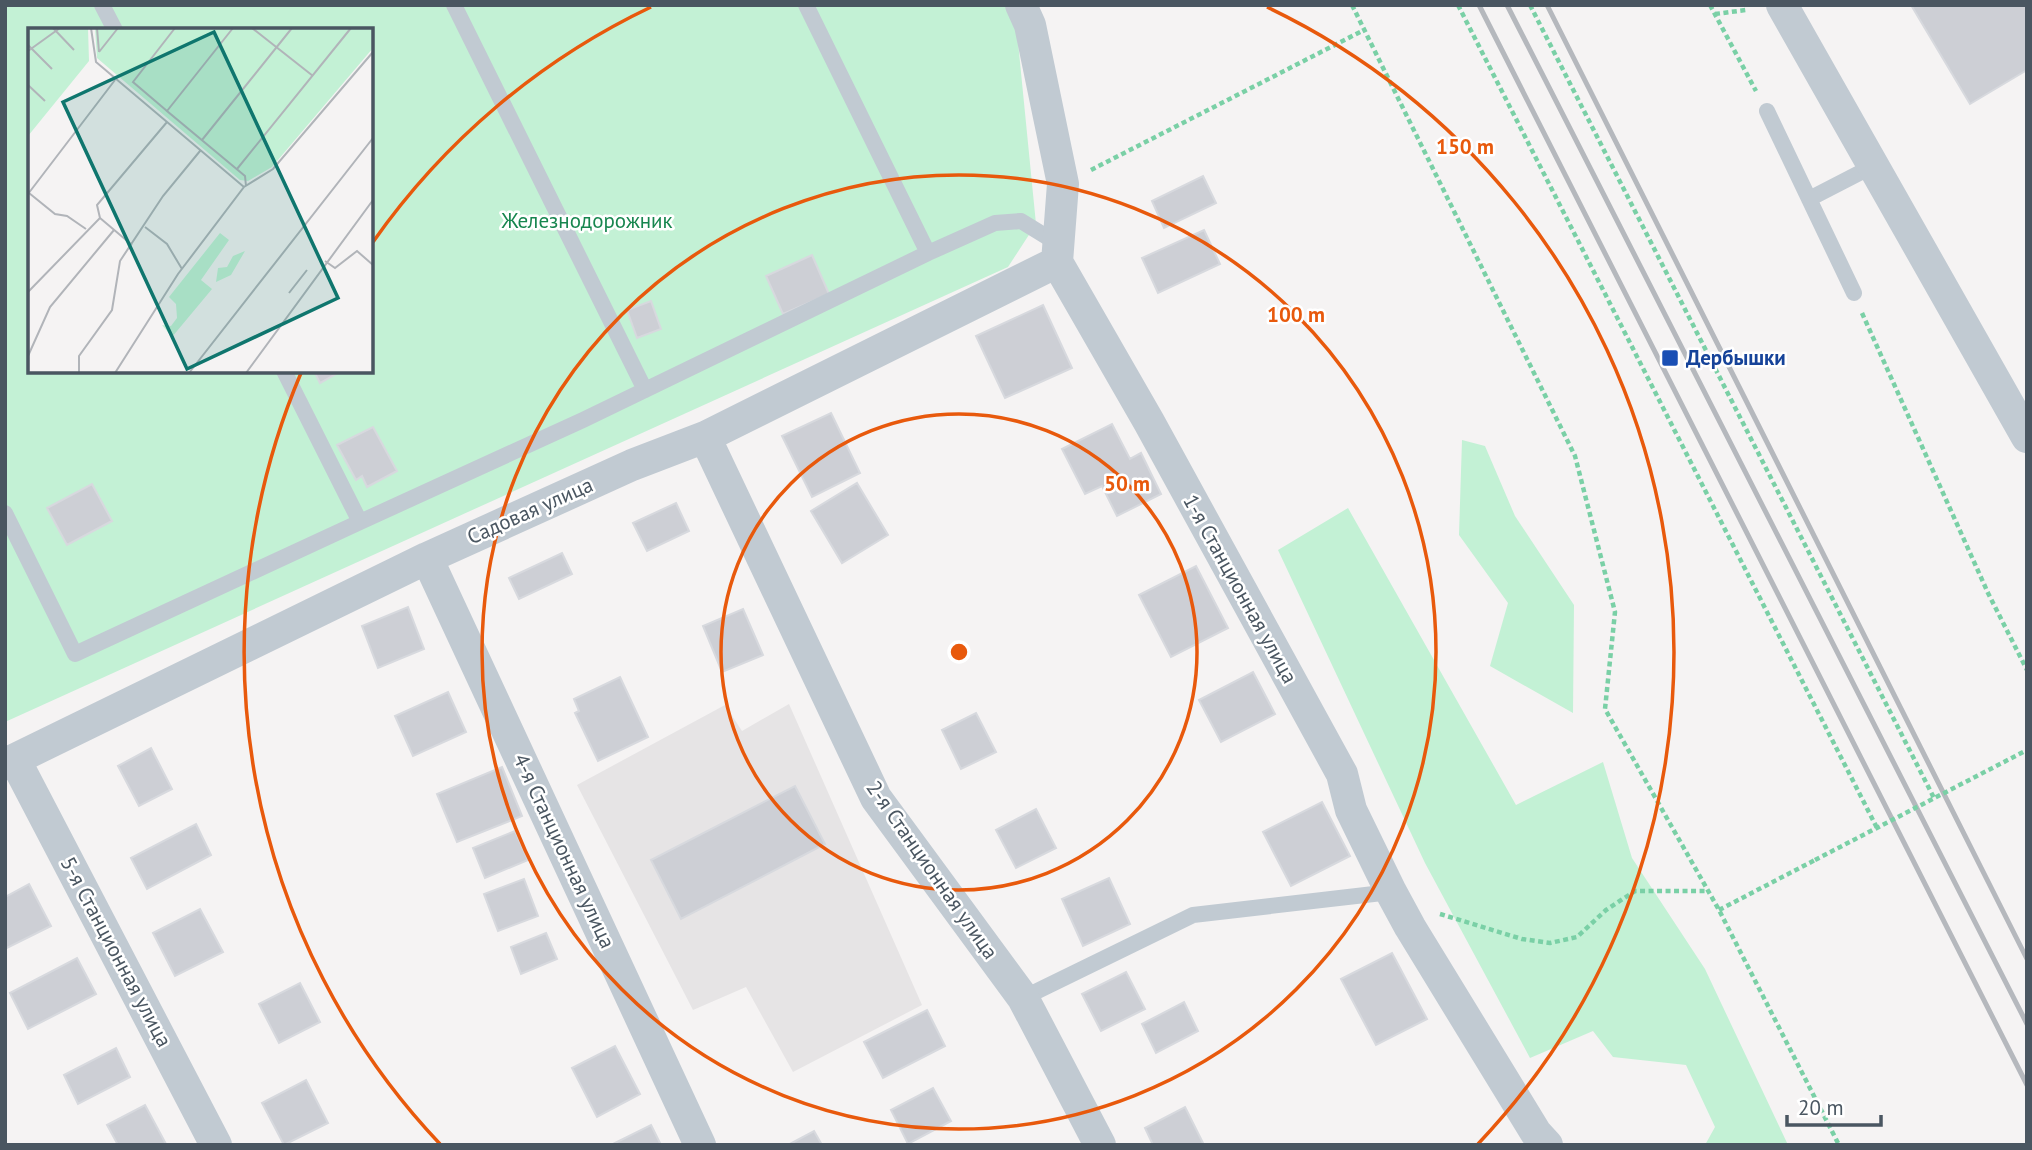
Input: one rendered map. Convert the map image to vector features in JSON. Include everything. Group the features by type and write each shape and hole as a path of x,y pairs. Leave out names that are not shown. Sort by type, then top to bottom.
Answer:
{"street":[{"path":"1021,5 1030,25 1063,184 1059,253"},
{"path":"1782,5 2027,437"},
{"name":"Садовая улица","path":"10,762 427,558 632,465 705,437 1059,253"},
{"name":"1-я Станционная улица","path":"1059,253 1342,774 1351,810 1391,892 1536,1133 1547,1145"},
{"name":"2-я Станционная улица","path":"705,437 876,799 1023,998 1092,1142"},
{"name":"4-я Станционная улица","path":"427,558 701,1145"},
{"name":"5-я Станционная улица","path":"10,762 216,1145"}],"lane":[{"path":"102,5 114,28"},
{"path":"454,5 645,390"},
{"path":"806,5 928,253"},
{"path":"1767,111 1854,293"},
{"path":"1809,199 1873,166"},
{"path":"5,513 75,654 645,390 995,223 1021,221 1059,253"},
{"path":"285,373 360,522"},
{"path":"1023,998 1193,915 1391,892"}],"path":[{"path":"1352,5 1575,456 1615,612 1605,709 1709,891 1839,1145"},
{"path":"1458,5 1877,828"},
{"path":"1530,5 1934,798"},
{"path":"1710,5 1767,111"},
{"path":"1715,14 1746,10"},
{"path":"1063,184 1364,30"},
{"path":"1854,293 1965,543 2027,670"},
{"path":"1719,910 2027,750"},
{"path":"1435,911 1522,939 1550,943 1577,937 1606,910 1635,891 1709,891"}],"shaded area":[{"path":"789,704 922,1005 793,1072 746,987 693,1010 577,785 725,705 742,731"}],"green space":[{"name":"Железнодорожник","path":"5,5 1005,5 1017,32 1036,224 1008,267 5,722"},
{"path":"1462,440 1485,446 1515,516 1574,605 1573,713 1490,666 1508,603 1459,535"},
{"path":"1348,508 1516,805 1603,762 1632,858 1705,969 1788,1145 1705,1145 1715,1127 1686,1065 1613,1057 1593,1031 1530,1058 1425,863 1278,550"}],"building":[{"path":"1911,5 2027,5 2027,70 1970,104"},
{"path":"1203,176 1216,203 1164,228 1152,201"},
{"path":"1204,230 1220,264 1158,293 1142,258"},
{"path":"812,255 829,294 783,314 766,276"},
{"path":"651,301 661,329 637,338 627,310"},
{"path":"1043,305 1072,368 1005,398 976,336"},
{"path":"315,373 338,373 320,383"},
{"path":"831,413 860,473 812,497 782,436"},
{"path":"1112,424 1130,459 1141,453 1161,494 1117,516 1102,486 1085,494 1062,449"},
{"path":"373,427 397,471 367,487 362,476 356,480 337,445"},
{"path":"857,483 888,535 842,563 811,511"},
{"path":"92,484 112,521 67,545 47,508"},
{"path":"676,503 689,531 647,551 633,523"},
{"path":"562,553 572,574 519,599 509,578"},
{"path":"1196,566 1228,628 1171,657 1139,595"},
{"path":"408,607 424,649 378,668 362,626"},
{"path":"743,609 763,655 722,672 703,626"},
{"path":"1253,672 1275,714 1221,742 1199,700"},
{"path":"620,677 648,737 598,761 575,713 579,711 574,699"},
{"path":"448,692 466,732 413,756 395,716"},
{"path":"976,713 996,752 961,769 942,730"},
{"path":"151,748 172,789 139,806 118,766"},
{"path":"502,767 522,816 457,842 437,794"},
{"path":"795,786 825,844 681,919 651,860"},
{"path":"1322,802 1350,856 1291,886 1263,832"},
{"path":"1036,809 1056,848 1016,868 996,830"},
{"path":"196,824 211,855 147,889 131,858"},
{"path":"515,831 528,860 485,878 473,848"},
{"path":"1109,878 1130,924 1083,946 1062,899"},
{"path":"524,879 538,916 498,931 484,894"},
{"path":"29,884 51,926 5,949 5,897"},
{"path":"200,909 223,952 175,976 153,933"},
{"path":"546,933 557,959 521,974 511,947"},
{"path":"1392,953 1427,1019 1376,1045 1341,979"},
{"path":"77,958 96,994 28,1029 10,993"},
{"path":"1126,972 1145,1009 1101,1031 1082,994"},
{"path":"300,983 320,1022 279,1043 259,1004"},
{"path":"1184,1002 1198,1031 1156,1053 1142,1024"},
{"path":"927,1010 945,1046 883,1078 864,1042"},
{"path":"615,1046 640,1094 597,1117 572,1068"},
{"path":"116,1048 130,1077 78,1104 64,1075"},
{"path":"306,1080 328,1123 284,1145 262,1103"},
{"path":"933,1088 951,1121 908,1144 891,1110"},
{"path":"145,1105 166,1144 118,1145 107,1125"},
{"path":"1185,1107 1204,1145 1153,1145 1145,1128"},
{"path":"651,1125 661,1145 611,1145"},
{"path":"814,1131 822,1145 788,1145"}],"railway":[{"path":"1479,5 2027,1085"},
{"path":"1507,5 2027,1024"},
{"path":"1547,5 2027,959"}],"place":[{"name":"Дербышки","path":"1670,358"}]}
